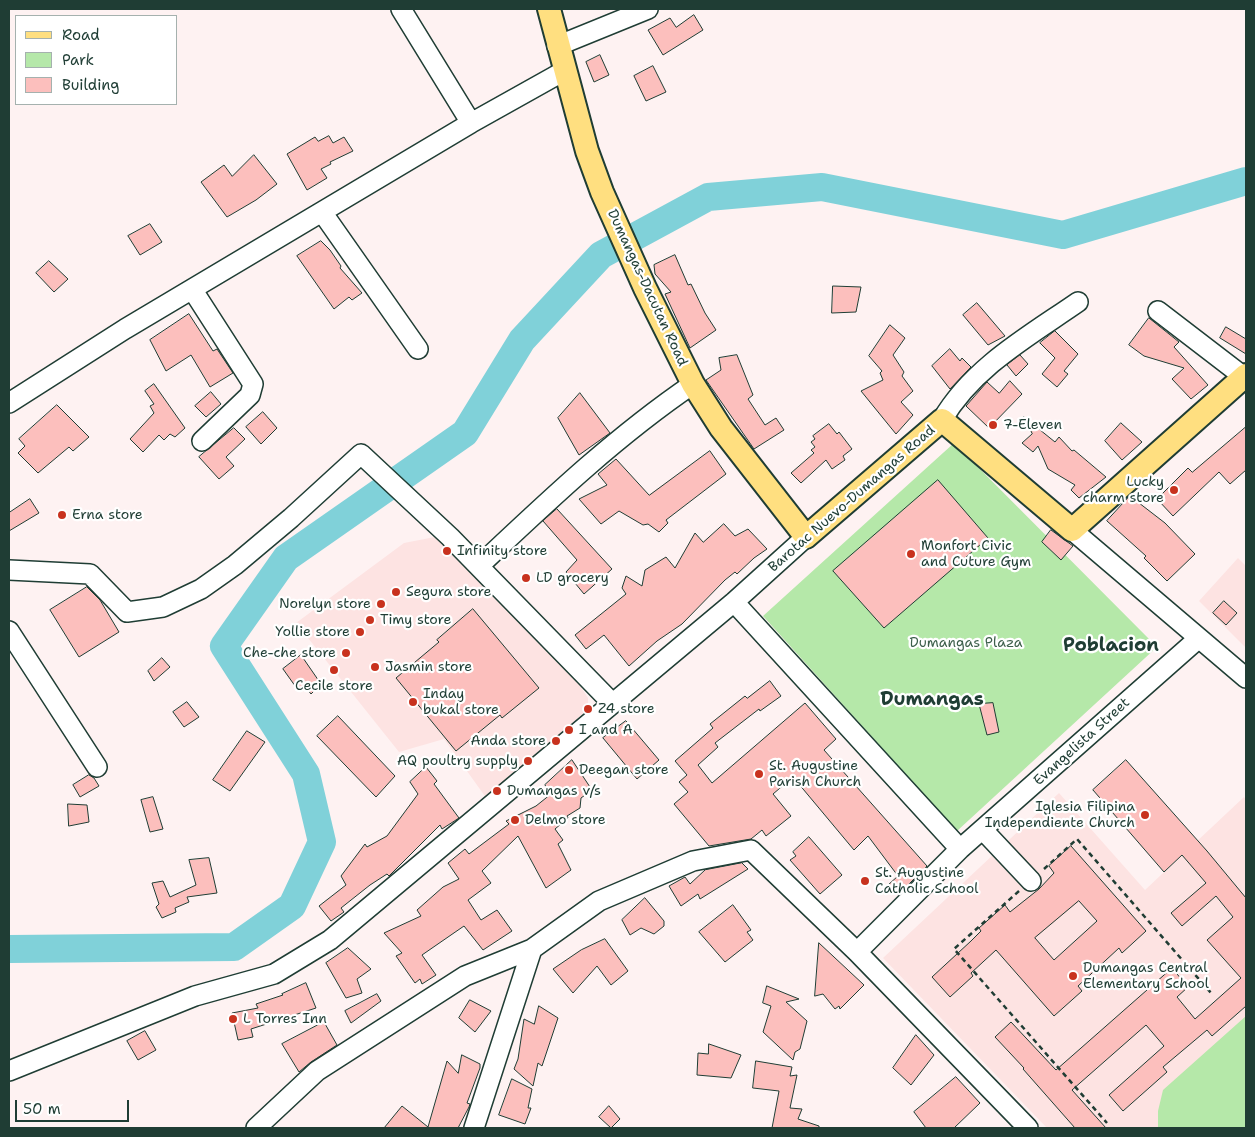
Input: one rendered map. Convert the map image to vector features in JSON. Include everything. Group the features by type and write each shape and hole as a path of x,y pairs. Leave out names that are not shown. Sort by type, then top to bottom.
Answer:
{"main road":[{"name":"Dumangas-Dacutan Road","path":"549,9 557,46 587,150 602,192 645,288 693,384 721,428 806,537"},
{"path":"1072,530 1245,376"},
{"name":"Barotac Nuevo-Dumangas Road","path":"806,537 942,420 1072,530"}],"street":[{"path":"401,9 471,123"},
{"path":"557,46 648,9"},
{"path":"9,403 125,329 471,123 564,71"},
{"path":"322,212 418,349"},
{"path":"192,289 253,384 250,395 202,441"},
{"path":"942,420 961,393 978,375 1012,348 1078,302"},
{"path":"1158,311 1245,376"},
{"path":"478,566 569,482 657,409 693,384"},
{"path":"9,570 90,574 127,612 163,607 201,589 234,565 325,489 361,454 478,566 612,703"},
{"path":"1072,530 1246,678"},
{"name":"Barotac Nuevo-Dumangas Road","path":"9,1071 195,996 274,974 330,940 734,602 806,537"},
{"path":"734,602 960,849"},
{"path":"9,631 97,767"},
{"name":"Evangelista Street","path":"857,952 960,849 1199,638"},
{"path":"983,830 1032,881"},
{"path":"256,1128 317,1071 465,976 532,949 599,901 693,861 751,850 857,952 1028,1128"},
{"path":"474,1128 532,949"}],"path":[{"path":"1107,1123 954,949 1077,839 1210,993"}],"shaded area":[{"path":"440,536 573,675 588,698 588,709 487,799 444,739 399,752 296,623 404,543"},
{"path":"1238,558 1246,566 1245,647 1199,601"},
{"name":"Dumangas Central Elementary School","path":"1059,793 1145,890 1244,797 1246,800 1246,1128 1047,1128 883,958"}],"green space":[{"name":"Dumangas Plaza","path":"954,443 1157,647 957,831 763,616"},
{"path":"1246,1016 1246,1128 1158,1128 1158,1111 1163,1090"}],"building":[{"path":"694,15 703,30 663,55 648,30 670,18 676,27"},
{"path":"600,55 609,75 594,82 586,62"},
{"path":"653,66 666,92 646,101 634,76"},
{"path":"329,136 333,143 344,137 353,151 330,162 331,164 321,169 327,178 307,190 287,154 315,137 318,141"},
{"path":"254,155 277,184 256,200 227,217 201,182 224,165 232,176"},
{"path":"150,224 162,242 140,255 128,236"},
{"path":"321,241 330,250 341,266 340,268 362,293 352,300 349,297 334,309 297,256"},
{"path":"675,255 688,285 691,284 705,313 716,330 690,348 665,294 671,292 655,274 654,265"},
{"path":"49,261 68,279 54,292 36,273"},
{"path":"833,286 861,287 856,312 832,313"},
{"path":"977,303 1005,336 988,345 963,315"},
{"path":"189,314 213,351 217,349 233,373 210,387 191,355 166,371 150,340"},
{"path":"1149,318 1179,342 1174,347 1208,385 1191,399 1172,379 1184,368 1144,356 1129,345"},
{"path":"890,325 905,338 893,355 904,372 902,376 913,391 901,402 913,415 896,434 861,391 883,380 880,373 882,371 869,356"},
{"path":"1226,327 1246,339 1246,354 1220,338"},
{"path":"1055,331 1078,354 1064,371 1068,374 1057,387 1042,374 1055,358 1040,343"},
{"path":"950,349 960,361 962,358 971,367 950,389 932,366"},
{"path":"737,355 753,395 748,399 765,425 776,418 784,430 754,449 706,380 721,370 719,358"},
{"path":"1020,355 1028,364 1016,376 1007,365"},
{"path":"1010,381 1022,394 989,428 966,406 987,382 999,393"},
{"path":"154,384 185,428 175,437 170,434 164,440 159,435 143,452 130,439 154,413 150,406 154,404 145,391"},
{"path":"211,392 221,404 206,417 195,406"},
{"path":"580,393 610,433 579,455 558,418"},
{"path":"57,405 89,437 73,451 69,447 38,473 18,453 25,446 19,439"},
{"path":"263,412 277,428 261,444 246,427"},
{"path":"1024,417 1055,442 1059,437 1072,451 1074,450 1106,477 1079,498 1071,490 1075,485 1048,469 1038,446 1033,452 1022,443 1032,434"},
{"path":"1121,423 1142,442 1122,460 1105,441"},
{"path":"829,424 837,434 839,432 852,449 843,456 845,460 832,469 826,460 801,483 791,473 814,453 811,450 815,447 811,442 815,439 813,436"},
{"path":"1246,427 1246,470 1230,484 1219,472 1173,516 1157,499 1188,468 1192,472"},
{"path":"234,428 245,439 226,457 234,466 219,479 199,457"},
{"path":"710,451 726,474 666,520 668,523 659,532 648,524 643,525 619,511 601,524 579,499 607,485 598,474 616,459 649,495"},
{"name":"Monfort Civic and Cuture Gym","path":"938,480 988,538 884,628 833,571"},
{"path":"1130,496 1165,523 1195,554 1167,581 1144,558 1146,556 1107,521"},
{"path":"30,499 39,513 9,531 9,513"},
{"path":"557,509 612,569 584,594 566,572 577,560 543,521"},
{"path":"724,524 735,536 748,529 767,549 737,574 735,572 725,580 682,624 657,641 629,666 604,635 586,649 575,635 626,594 622,588 626,576 642,586 645,570 666,557 675,568 695,533 703,542"},
{"path":"1051,530 1073,546 1061,560 1042,542"},
{"path":"87,587 100,600 119,632 79,657 50,610"},
{"path":"1224,601 1237,613 1226,625 1213,613"},
{"path":"473,609 539,688 502,718 500,715 456,751 396,678 439,642 437,640"},
{"path":"301,655 321,684 311,694 304,685 298,690 283,669"},
{"path":"162,658 170,667 154,681 148,671"},
{"path":"770,681 781,696 760,711 759,709 715,743 718,747 698,765 712,783 805,703 836,739 824,750 927,866 898,895 888,885 898,876 868,836 854,850 793,777 773,794 791,816 766,836 762,830 751,839 709,846 674,804 688,792 679,782 687,775 675,761 713,728 710,724 745,696 747,698"},
{"path":"187,702 199,717 184,727 173,712"},
{"path":"993,703 999,732 987,735 979,704"},
{"path":"338,716 395,776 376,797 317,736"},
{"path":"626,721 659,760 637,779 603,738"},
{"path":"247,731 265,742 230,791 213,780"},
{"path":"572,760 592,790 581,798 580,808 567,816 568,818 555,829 563,840 558,844 571,870 546,888 518,836 482,871 491,883 468,900 481,920 497,910 512,931 483,950 464,926 422,955 436,975 422,984 420,979 415,983 396,956 402,953 384,933 421,916 417,910 443,887 459,879 448,863 465,849 469,854 509,824 506,821 536,806 551,794 545,785"},
{"path":"1126,760 1246,898 1246,1006 1212,1036 1207,1030 1163,1067 1167,1072 1123,1111 1109,1095 1164,1046 1146,1025 1072,1090 1106,1128 1075,1128 995,1037 1011,1022 1056,1070 1172,968 1188,987 1177,997 1195,1019 1241,978 1207,940 1233,917 1216,896 1182,926 1171,913 1206,883 1182,855 1164,872 1093,790"},
{"path":"426,767 437,781 434,784 459,818 442,829 440,825 389,876 387,874 370,885 341,908 344,912 331,921 319,906 346,885 341,876 365,844 367,847 387,836 418,794 410,782"},
{"path":"89,775 94,778 99,786 80,797 73,785"},
{"path":"153,797 163,829 150,832 141,800"},
{"path":"68,804 87,805 89,822 69,826"},
{"path":"809,837 842,875 820,894 790,860 796,856 793,852"},
{"path":"1071,846 1146,931 1122,953 1119,948 1078,986 1082,991 1054,1016 996,950 971,973 973,976 950,997 932,977 981,931 979,928 1005,905 1010,912 1039,889 1054,873 1049,866","holes":["1079,901 1097,921 1054,960 1035,938"]},
{"path":"209,858 217,893 187,897 189,902 175,908 176,912 162,918 156,907 159,904 152,883 163,881 170,897 196,885 189,860"},
{"path":"742,863 748,869 700,899 698,894 681,906 669,886 685,877 690,884 705,870"},
{"path":"645,898 664,921 664,926 654,934 641,928 630,935 622,920"},
{"path":"733,905 751,930 747,932 753,940 725,962 699,932"},
{"path":"605,939 628,971 611,985 597,966 573,993 553,969 581,950"},
{"path":"819,943 864,985 840,1009 839,1006 835,1009 823,994 815,996"},
{"path":"348,948 371,969 357,979 362,993 346,998 326,963"},
{"path":"306,983 316,1008 251,1029 253,1037 238,1040 232,1013 258,1008 256,1004 283,995"},
{"path":"767,986 799,999 786,1002 807,1021 800,1049 795,1052 793,1060 763,1032 771,1006 763,1003"},
{"path":"377,994 381,1001 351,1023 345,1011"},
{"path":"470,1000 491,1011 475,1032 459,1018"},
{"path":"539,1006 558,1018 542,1066 538,1063 533,1086 514,1069 518,1059 524,1019 534,1024"},
{"path":"324,1022 337,1045 299,1072 282,1044"},
{"path":"145,1031 156,1050 138,1060 127,1041"},
{"path":"916,1035 934,1055 911,1085 893,1068"},
{"path":"709,1044 741,1055 731,1078 697,1075 698,1053 708,1054"},
{"path":"462,1055 480,1064 480,1068 467,1103 470,1104 469,1107 458,1128 384,1128 402,1106 428,1127 447,1061 458,1073"},
{"path":"756,1061 792,1067 790,1076 797,1075 790,1108 802,1109 798,1119 819,1126 819,1128 772,1128 779,1091 753,1088"},
{"path":"956,1077 980,1103 954,1128 926,1128 914,1112"},
{"path":"512,1079 532,1089 528,1108 531,1108 525,1124 499,1115"},
{"path":"609,1106 620,1119 611,1128 599,1117"}],"waterway":[{"path":"9,949 234,947 292,906 322,842 306,774 224,646 286,558 465,433 522,340 601,255 708,197 822,187 1063,235 1246,181"}],"place":[{"name":"7-Eleven","path":"993,425"},
{"name":"Lucky charm store","path":"1174,490"},
{"name":"Erna store","path":"62,515"},
{"name":"Infinity store","path":"447,551"},
{"name":"Monfort Civic and Cuture Gym","path":"911,554"},
{"name":"LD grocery","path":"526,578"},
{"name":"Segura store","path":"396,592"},
{"name":"Norelyn store","path":"381,604"},
{"name":"Timy store","path":"370,620"},
{"name":"Yollie store","path":"360,632"},
{"name":"Che-che store","path":"346,653"},
{"name":"Jasmin store","path":"375,667"},
{"name":"Cecile store","path":"334,670"},
{"name":"Inday bukal store","path":"413,702"},
{"name":"Z4 store","path":"588,709"},
{"name":"I and A","path":"569,730"},
{"name":"Anda store","path":"556,741"},
{"name":"AQ poultry supply","path":"528,761"},
{"name":"Deegan store","path":"569,770"},
{"name":"St. Augustine Parish Church","path":"759,774"},
{"name":"Dumangas v/s","path":"497,791"},
{"name":"Iglesia Filipina Independiente Church","path":"1145,815"},
{"name":"Delmo store","path":"515,820"},
{"name":"St. Augustine Catholic School","path":"865,881"},
{"name":"Dumangas Central Elementary School","path":"1073,976"},
{"name":"L Torres Inn","path":"233,1019"}],"district":[{"name":"Poblacion","path":"1111,646"},
{"name":"Dumangas","path":"932,700"}]}
